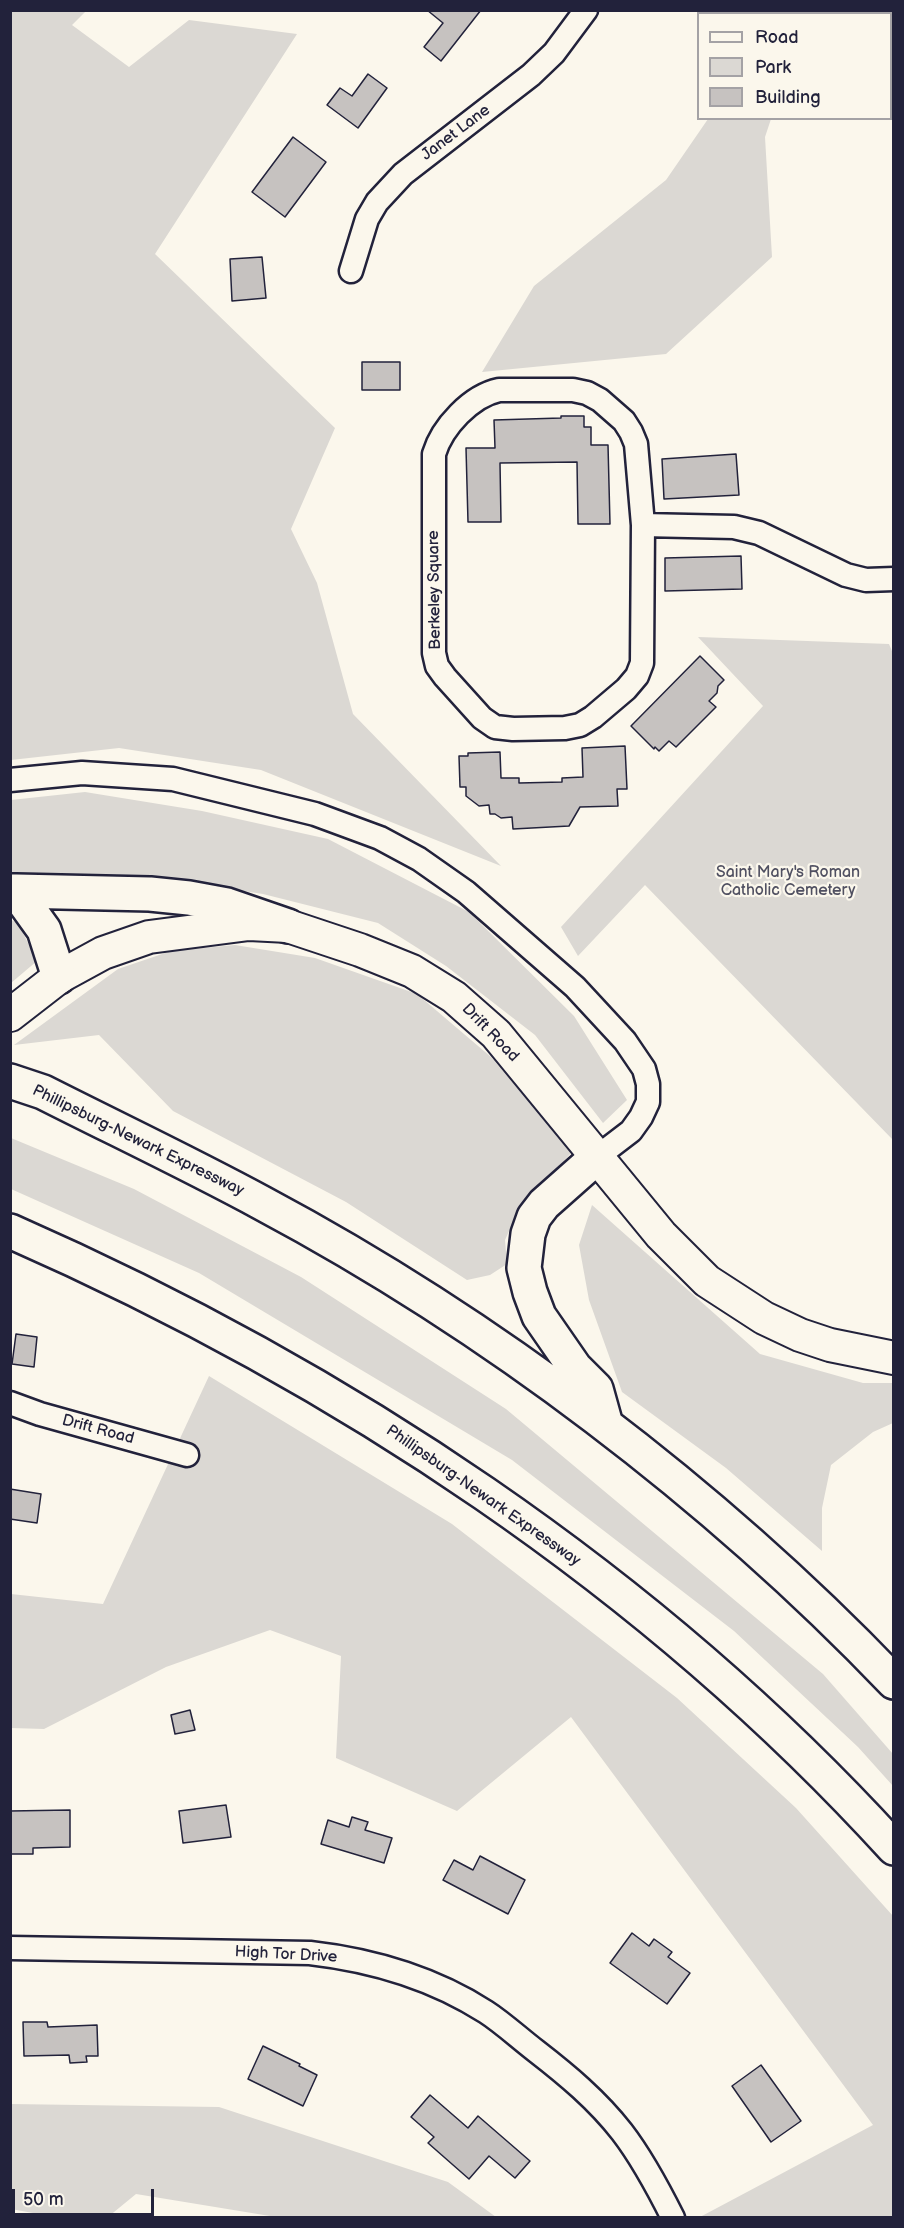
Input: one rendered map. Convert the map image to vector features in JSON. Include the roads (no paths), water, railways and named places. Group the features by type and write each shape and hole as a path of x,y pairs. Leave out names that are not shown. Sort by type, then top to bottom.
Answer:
{"highway":[{"path":"13,891 150,894 189,898 227,905 288,926"},
{"path":"13,891 44,930 59,976"},
{"name":"Phillipsburg-Newark Expressway","path":"10,1081 43,1092 263,1203 386,1274 472,1330 606,1425 690,1492 759,1552 894,1682"},
{"path":"597,1157 544,1204 534,1217 526,1242 524,1268 539,1316 575,1368 596,1389 606,1425"},
{"name":"Phillipsburg-Newark Expressway","path":"10,1231 61,1253 187,1315 271,1361 390,1431 560,1546 642,1612 747,1702 806,1756 894,1848"}],"main road":[{"name":"Drift Road","path":"14,1012 59,976 103,953 149,937 249,924 288,926 360,950 412,971 454,997 496,1035 661,1235 707,1281 735,1301 800,1335 830,1345 894,1358"}],"street":[{"name":"Janet Lane","path":"351,271 367,219 377,201 403,174 531,75 554,53 586,10"},
{"name":"Berkeley Square","path":"499,390 573,390 587,393 600,400 624,421 636,444 643,525 642,663 637,676 626,689 580,725 565,728 513,729 495,727 482,718 445,678 437,666 434,653 434,454 438,440 447,427 475,400 486,393 499,390"},
{"path":"643,525 741,528 759,533 846,575 866,580 894,579"},
{"path":"10,780 82,773 173,779 315,814 380,838 419,859 466,892 575,987 625,1041 644,1069 648,1084 648,1102 641,1118 631,1131 597,1157"},
{"name":"Drift Road","path":"10,1403 40,1414 187,1455"},
{"name":"High Tor Drive","path":"10,1948 310,1953 367,1963 411,1976 456,1995 486,2012 598,2103 622,2132 652,2176 673,2217"}],"park label":[{"name":"Saint Mary's Roman Catholic Cemetery","path":"788,882"}]}
